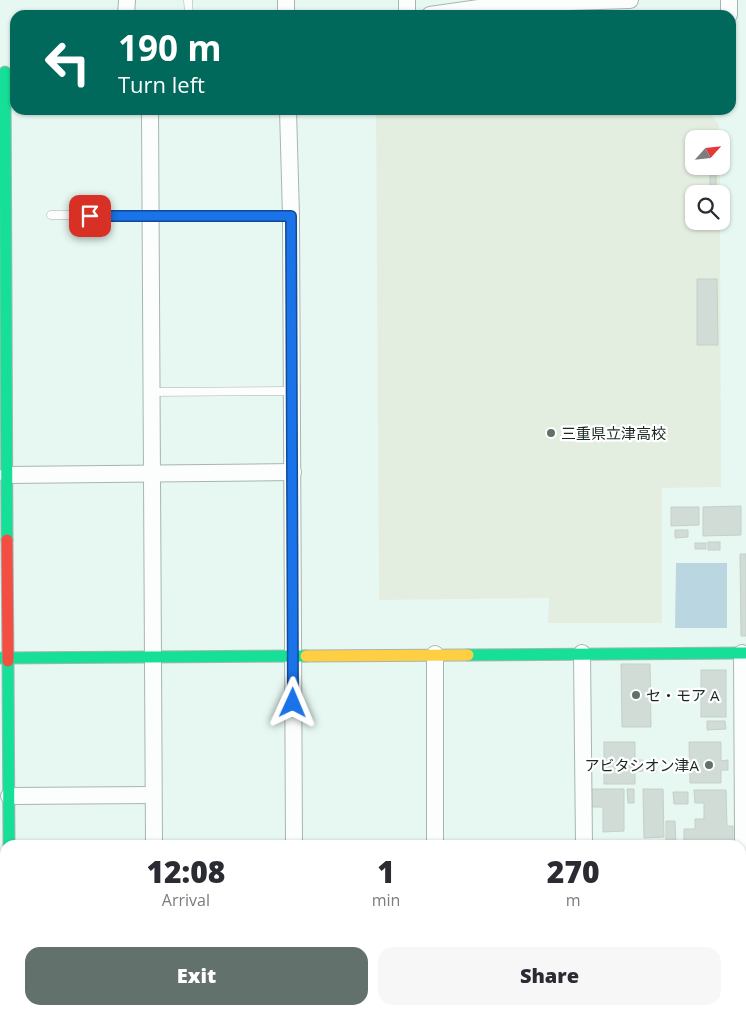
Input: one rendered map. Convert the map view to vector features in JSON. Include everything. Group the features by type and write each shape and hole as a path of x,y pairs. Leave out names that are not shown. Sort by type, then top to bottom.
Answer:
{"street":[{"path":"465,10 506,4 630,0"},
{"path":"7,72 3,217 7,475 4,761 9,796 10,840"},
{"path":"150,115 154,840"},
{"path":"288,115 291,216 294,840"},
{"path":"7,475 293,472"},
{"path":"582,653 584,840"},
{"path":"4,658 744,653 745,840"},
{"path":"435,654 435,840"},
{"path":"9,796 153,795"}],"lane":[{"path":"50,215 150,217 291,216"},
{"path":"151,392 292,391"}],"green space":[{"name":"三重県立津高校","path":"376,115 712,115 719,125 719,130 685,130 685,175 720,175 720,185 685,185 685,230 720,230 721,487 662,488 662,623 548,623 549,598 379,600"}],"water":[{"path":"676,563 727,563 727,628 675,628"}],"building":[{"path":"710,175 716,175 716,185 710,185"},
{"path":"697,279 717,279 718,345 697,345"},
{"path":"741,506 741,535 703,536 703,507"},
{"path":"671,507 699,507 699,525 671,526"},
{"path":"675,530 688,530 688,537 675,538"},
{"path":"708,542 720,542 720,550 708,550"},
{"path":"695,543 706,543 706,549 695,549"},
{"path":"740,554 746,554 746,636 741,636"},
{"name":"セ・モア A","path":"621,664 650,664 651,727 622,727"},
{"path":"701,670 726,670 726,717 701,717"},
{"path":"707,721 725,721 726,729 707,730"},
{"path":"604,742 635,742 635,760 643,760 643,771 635,772 635,784 604,784"},
{"name":"アビタシオン津A","path":"689,742 721,742 721,761 728,760 728,770 721,770 721,783 690,783"},
{"path":"649,760 656,760 656,773 650,773"},
{"path":"591,789 624,789 624,831 603,832 603,807 591,807"},
{"path":"627,789 634,789 634,803 628,803"},
{"path":"643,789 663,789 664,837 644,838"},
{"path":"694,790 726,790 727,826 733,826 733,840 684,840 684,829 695,829 695,819 704,819 704,803 695,803"},
{"path":"673,792 688,792 688,804 674,804"},
{"path":"666,821 675,821 676,840 666,840"}],"traffic: fast":[{"path":"5,72 7,540"},
{"path":"468,655 746,653"},
{"path":"0,658 306,656"},
{"path":"8,661 9,840"}],"traffic: slow":[{"path":"306,656 468,655"}],"traffic: jam":[{"path":"7,540 8,661"}],"place":[{"name":"三重県立津高校","path":"551,433"},
{"name":"セ・モア A","path":"636,695"},
{"name":"アビタシオン津A","path":"709,765"}],"route":[{"path":"90,216 291,216 293,703"}]}
